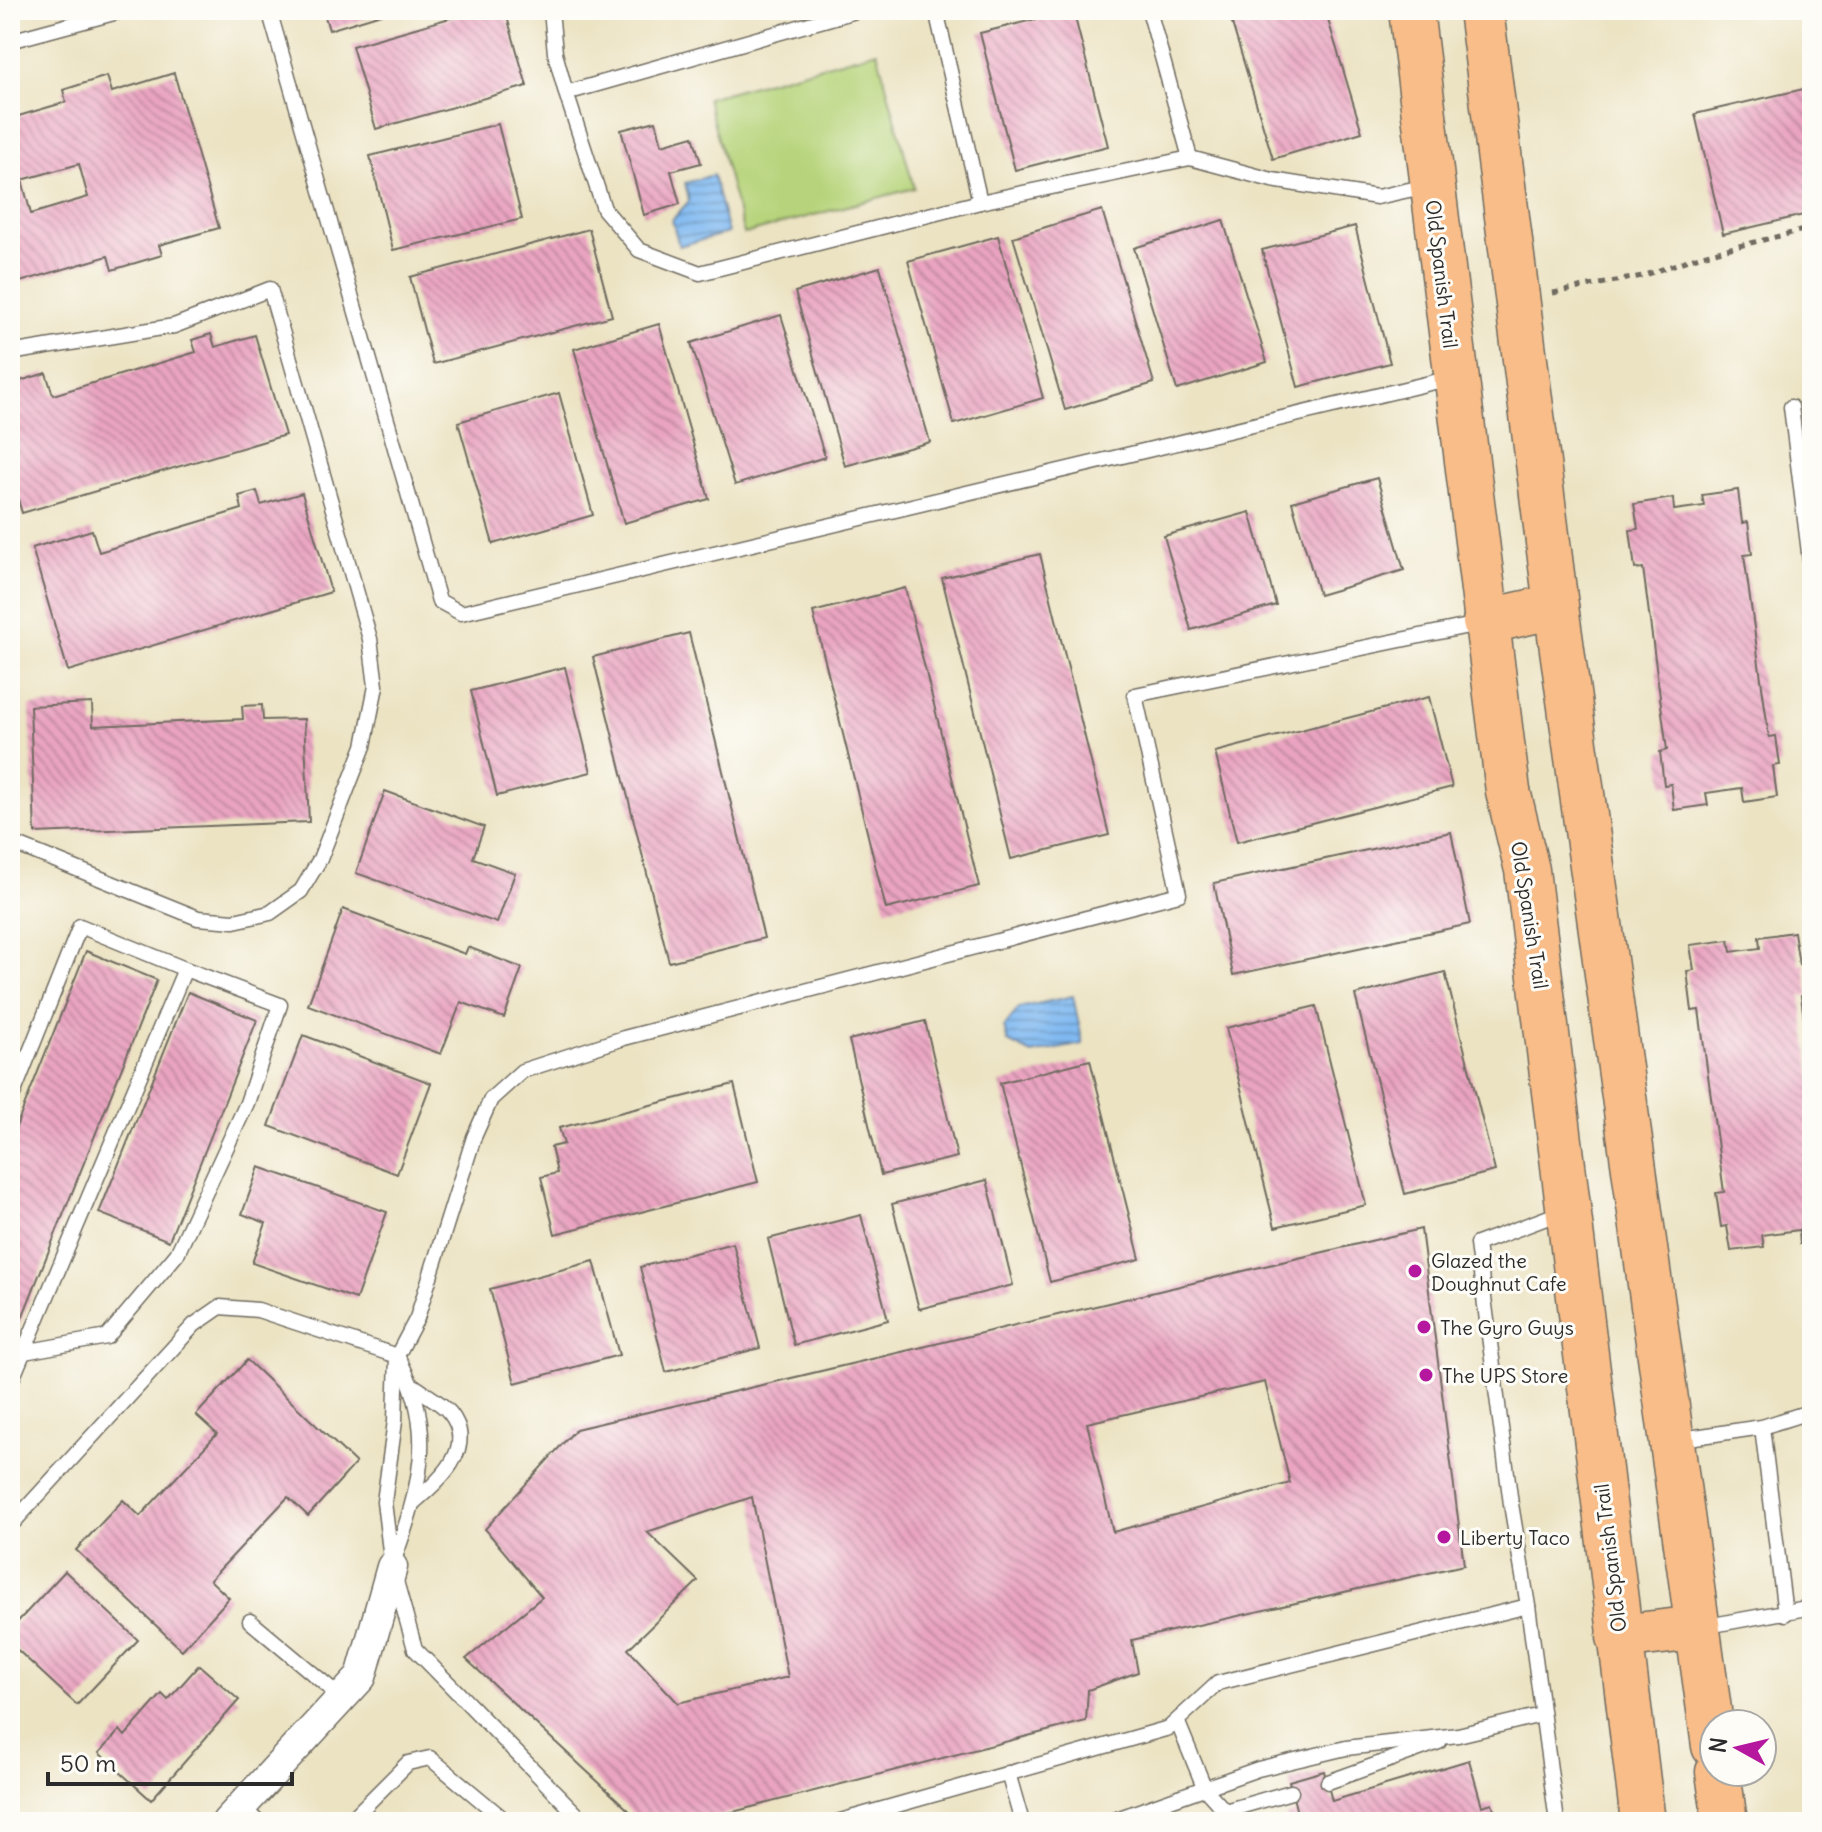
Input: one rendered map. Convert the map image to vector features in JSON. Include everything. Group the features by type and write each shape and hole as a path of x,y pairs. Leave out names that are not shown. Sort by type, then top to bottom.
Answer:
{"main road":[{"name":"Old Spanish Trail","path":"1411,10 1485,622 1508,791 1527,870 1643,1822"},
{"path":"1481,10 1556,606 1709,1708"},
{"path":"1422,98 1489,82"},
{"path":"1485,622 1556,606"},
{"path":"1527,870 1592,857"},
{"path":"1569,1209 1636,1195"},
{"path":"1619,1637 1697,1628"},
{"path":"1720,1788 1725,1822"}],"street":[{"path":"242,1817 361,1677 392,1567"}],"lane":[{"path":"10,41 125,10"},
{"path":"269,10 439,601 461,613 1455,377"},
{"path":"551,10 555,53 604,209 639,250 700,273 980,202 1190,158 1272,180 1377,197 1431,185"},
{"path":"566,93 859,10"},
{"path":"936,10 980,202"},
{"path":"1149,10 1190,158"},
{"path":"10,353 174,326 270,289 370,639 376,686 364,746 320,859 301,891 270,913 234,921 198,918 10,842"},
{"path":"1791,407 1812,577"},
{"path":"584,1822 415,1649 392,1567 384,1502 395,1421 397,1356 417,1318 474,1137 491,1099 522,1071 624,1038 1179,894 1135,695 1439,635 1485,622"},
{"path":"10,1102 16,1070 80,926 280,1005 247,1103 177,1254 107,1337 24,1352"},
{"path":"10,1384 185,969"},
{"path":"1557,1822 1477,1244 1569,1209"},
{"path":"10,1526 194,1325 220,1307 258,1310 397,1356 414,1386 420,1419 419,1489 392,1567"},
{"path":"414,1386 451,1414 458,1439 451,1470 414,1503"},
{"path":"1670,1440 1762,1427 1812,1411"},
{"path":"1762,1427 1785,1614"},
{"path":"837,1822 1178,1723 1218,1683 1528,1606"},
{"path":"1697,1628 1812,1607"},
{"path":"250,1621 342,1698"},
{"path":"1328,1782 1458,1735 1541,1715"},
{"path":"1178,1723 1205,1789 1227,1819 1291,1792"},
{"path":"1108,1822 1258,1769 1346,1748 1458,1735"},
{"path":"349,1822 408,1763 430,1758 507,1822"},
{"path":"1008,1773 1022,1822"}],"path":[{"path":"1516,299 1642,276 1702,255 1812,228"}],"green space":[{"path":"877,51 914,188 744,234 707,98"}],"water":[{"path":"713,175 728,233 679,246 672,220 689,201 685,183"},
{"path":"1073,996 1083,1044 1032,1054 1008,1042 1004,1027 1019,1008"}],"building":[{"path":"323,10 391,10 391,11 329,30"},
{"path":"478,10 505,10 527,86 376,129 352,46"},
{"path":"1073,10 1108,146 1015,170 980,33"},
{"path":"1228,10 1325,10 1362,132 1273,159"},
{"path":"174,73 219,228 159,245 162,255 112,270 108,256 10,285 10,104 15,117 66,102 63,90 107,76 112,92","holes":["79,164 88,197 31,214 22,180"]},
{"path":"1812,87 1812,213 1723,234 1695,114"},
{"path":"656,121 662,145 693,136 701,163 671,171 680,204 644,215 621,130"},
{"path":"498,124 522,219 393,250 370,156"},
{"path":"1102,210 1154,383 1065,410 1013,237"},
{"path":"1223,220 1267,362 1177,390 1134,248"},
{"path":"1355,226 1390,363 1298,387 1262,250"},
{"path":"589,229 612,316 433,364 410,277"},
{"path":"998,236 1043,398 954,424 908,261"},
{"path":"880,267 930,442 845,466 795,292"},
{"path":"781,315 825,457 735,485 691,343"},
{"path":"659,324 709,499 624,523 574,349"},
{"path":"211,334 215,347 255,335 285,435 22,513 10,473 10,384 46,373 53,395 196,352 192,340"},
{"path":"559,393 593,515 493,544 458,422"},
{"path":"1377,478 1404,570 1319,595 1292,502"},
{"path":"1738,490 1742,523 1748,522 1752,554 1744,555 1769,737 1776,736 1780,765 1773,766 1777,797 1744,802 1742,788 1706,793 1708,805 1674,810 1671,784 1664,785 1660,752 1667,750 1643,568 1635,569 1630,530 1638,529 1634,504 1673,498 1674,510 1704,506 1702,495"},
{"path":"257,491 261,505 302,493 331,592 68,671 32,548 92,530 99,552 242,509 239,496"},
{"path":"1250,512 1276,605 1191,630 1164,536"},
{"path":"1040,554 1109,835 1011,859 942,578"},
{"path":"905,588 979,886 886,909 813,612"},
{"path":"689,633 764,938 669,962 593,657"},
{"path":"565,667 591,772 497,796 471,691"},
{"path":"1429,697 1452,787 1237,842 1215,752"},
{"path":"92,703 93,726 243,719 242,706 262,705 263,720 304,719 309,822 35,833 30,706"},
{"path":"385,791 484,827 473,858 515,873 497,923 356,873"},
{"path":"1451,832 1470,924 1233,975 1214,883"},
{"path":"343,909 465,954 468,947 522,968 504,1018 461,1002 441,1054 308,1005"},
{"path":"1794,932 1799,965 1804,964 1809,995 1801,996 1812,1080 1812,1242 1800,1244 1799,1230 1762,1235 1764,1247 1731,1251 1727,1226 1721,1227 1716,1193 1724,1192 1699,1010 1692,1011 1687,971 1694,970 1690,945 1729,940 1731,952 1760,948 1759,937"},
{"path":"86,951 157,980 10,1348 10,1142"},
{"path":"1445,972 1495,1171 1405,1194 1355,995"},
{"path":"188,992 257,1020 169,1241 99,1213"},
{"path":"1316,1006 1366,1205 1275,1227 1226,1028"},
{"path":"925,1021 957,1157 881,1175 849,1040"},
{"path":"303,1035 431,1083 397,1174 269,1126"},
{"path":"1090,1060 1140,1259 1050,1282 1000,1083"},
{"path":"734,1084 758,1182 555,1234 541,1177 557,1173 551,1147 564,1144 559,1128"},
{"path":"259,1167 387,1212 356,1299 252,1263 266,1223 242,1214"},
{"path":"987,1180 1013,1285 919,1309 892,1204"},
{"path":"861,1215 888,1320 794,1345 768,1239"},
{"path":"1421,1229 1464,1565 1132,1640 1138,1672 1088,1690 1086,1721 694,1822 656,1822 635,1816 466,1659 542,1597 485,1529 576,1429","holes":["1265,1382 1290,1483 1113,1532 1087,1423","752,1497 788,1677 678,1703 628,1649 698,1581 647,1532"]},
{"path":"733,1243 760,1348 666,1372 640,1267"},
{"path":"594,1261 619,1355 515,1383 490,1289"},
{"path":"247,1360 356,1463 308,1516 288,1497 210,1580 229,1598 182,1650 76,1550 123,1500 140,1516 217,1434 196,1415"},
{"path":"65,1571 138,1640 77,1705 10,1643 10,1630"},
{"path":"199,1665 239,1700 151,1800 99,1753 120,1730 125,1736 162,1694 168,1700"},
{"path":"1469,1760 1482,1806 1492,1803 1498,1822 1287,1822 1285,1817 1297,1813 1289,1781 1324,1771 1332,1801"}],"place":[{"name":"Glazed the Doughnut Cafe","path":"1415,1271"},
{"name":"The Gyro Guys","path":"1424,1327"},
{"name":"The UPS Store","path":"1426,1375"},
{"name":"Liberty Taco","path":"1444,1537"}]}
